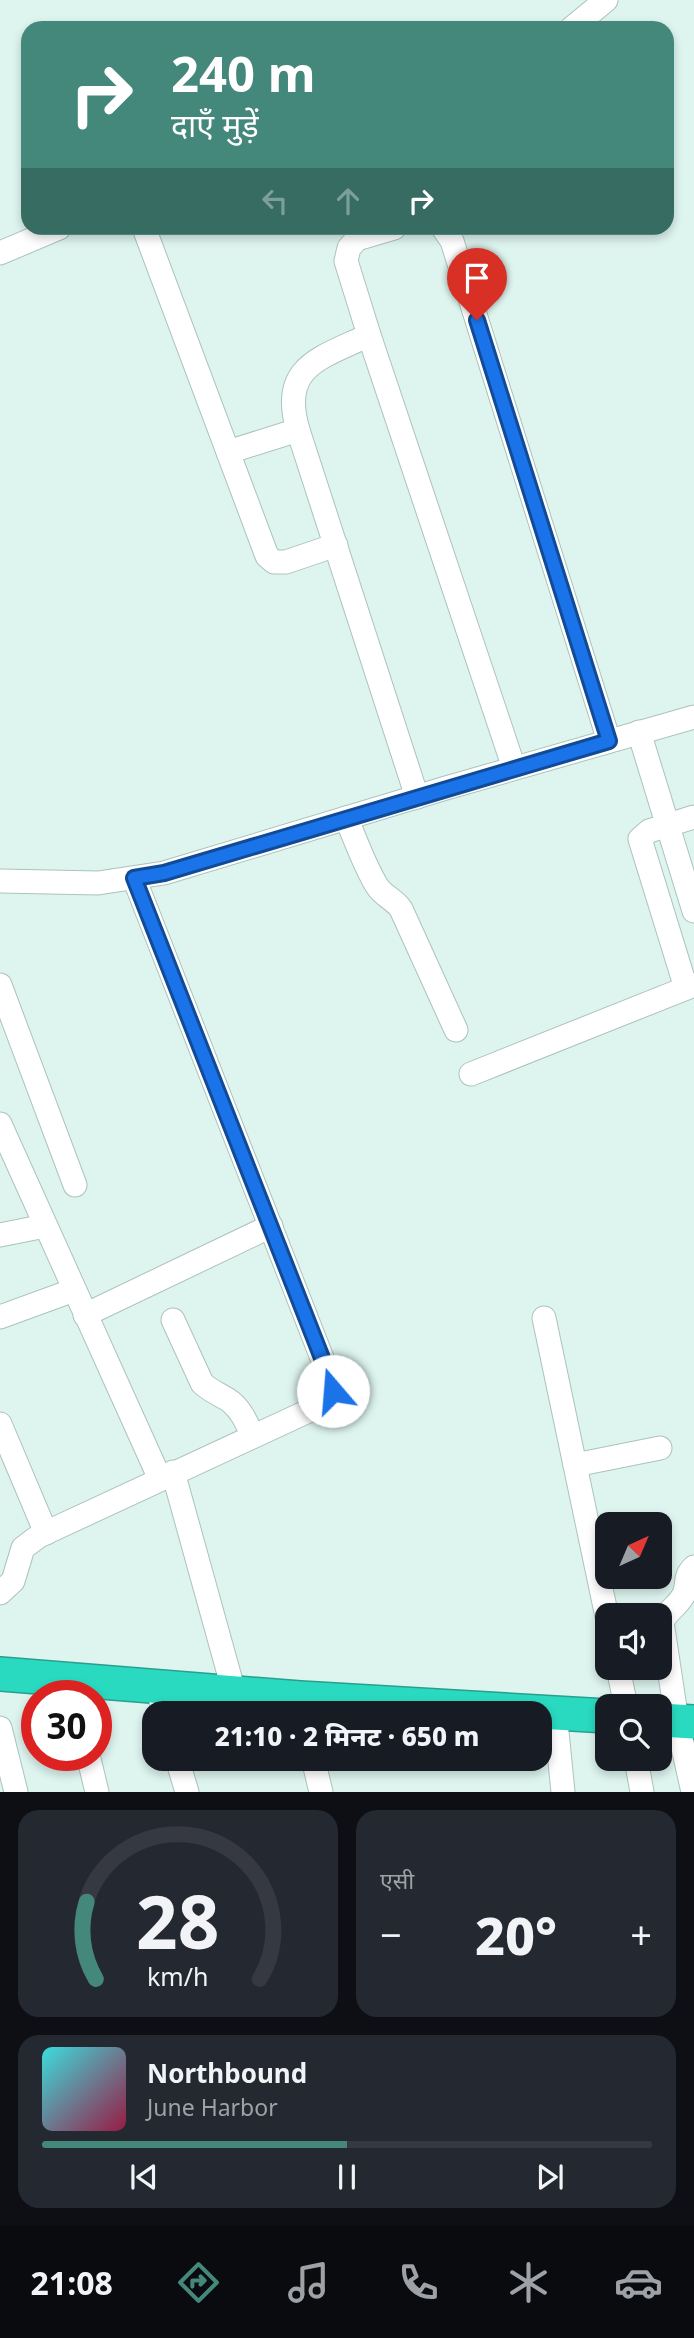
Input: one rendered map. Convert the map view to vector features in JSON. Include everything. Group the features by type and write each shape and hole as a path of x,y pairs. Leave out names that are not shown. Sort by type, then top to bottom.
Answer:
{"highway":[{"path":"0,1674 33,1680"},
{"path":"112,1693 160,1700 234,1692 280,1701"},
{"path":"552,1712 595,1715"}],"street":[{"path":"580,21 606,0"},
{"path":"0,253 42,235"},
{"path":"147,235 267,556 274,562 286,562 336,545"},
{"path":"370,235 357,239 349,248 346,261 514,768"},
{"path":"448,235 452,241 609,741"},
{"path":"369,335 319,359 303,371 296,383 292,399 298,430 417,797"},
{"path":"228,452 298,430"},
{"path":"0,881 98,883 164,873 694,717"},
{"path":"639,732 692,897"},
{"path":"471,1074 690,986 640,839 649,831 694,817"},
{"path":"346,818 378,889 401,909 456,1030"},
{"path":"0,1593 13,1581 23,1548 46,1533 317,1407 330,1399 333,1391 134,878"},
{"path":"0,985 75,1185"},
{"path":"0,1124 85,1315 166,1476 234,1692"},
{"path":"0,1235 45,1226"},
{"path":"85,1315 271,1226"},
{"path":"2,1309 74,1290"},
{"path":"544,1318 604,1603"},
{"path":"173,1320 202,1384 233,1404 253,1436"},
{"path":"0,1424 46,1533"},
{"path":"575,1465 660,1448"},
{"path":"693,1792 677,1721 662,1622 665,1614 684,1595 687,1574 694,1567"},
{"path":"555,1712 563,1792"},
{"path":"0,1728 16,1792"},
{"path":"92,1771 97,1792"},
{"path":"181,1771 187,1792"},
{"path":"316,1771 321,1792"},
{"path":"638,1771 642,1792"}],"route":[{"path":"333,1391 134,878 164,873 609,741 477,320"}]}
